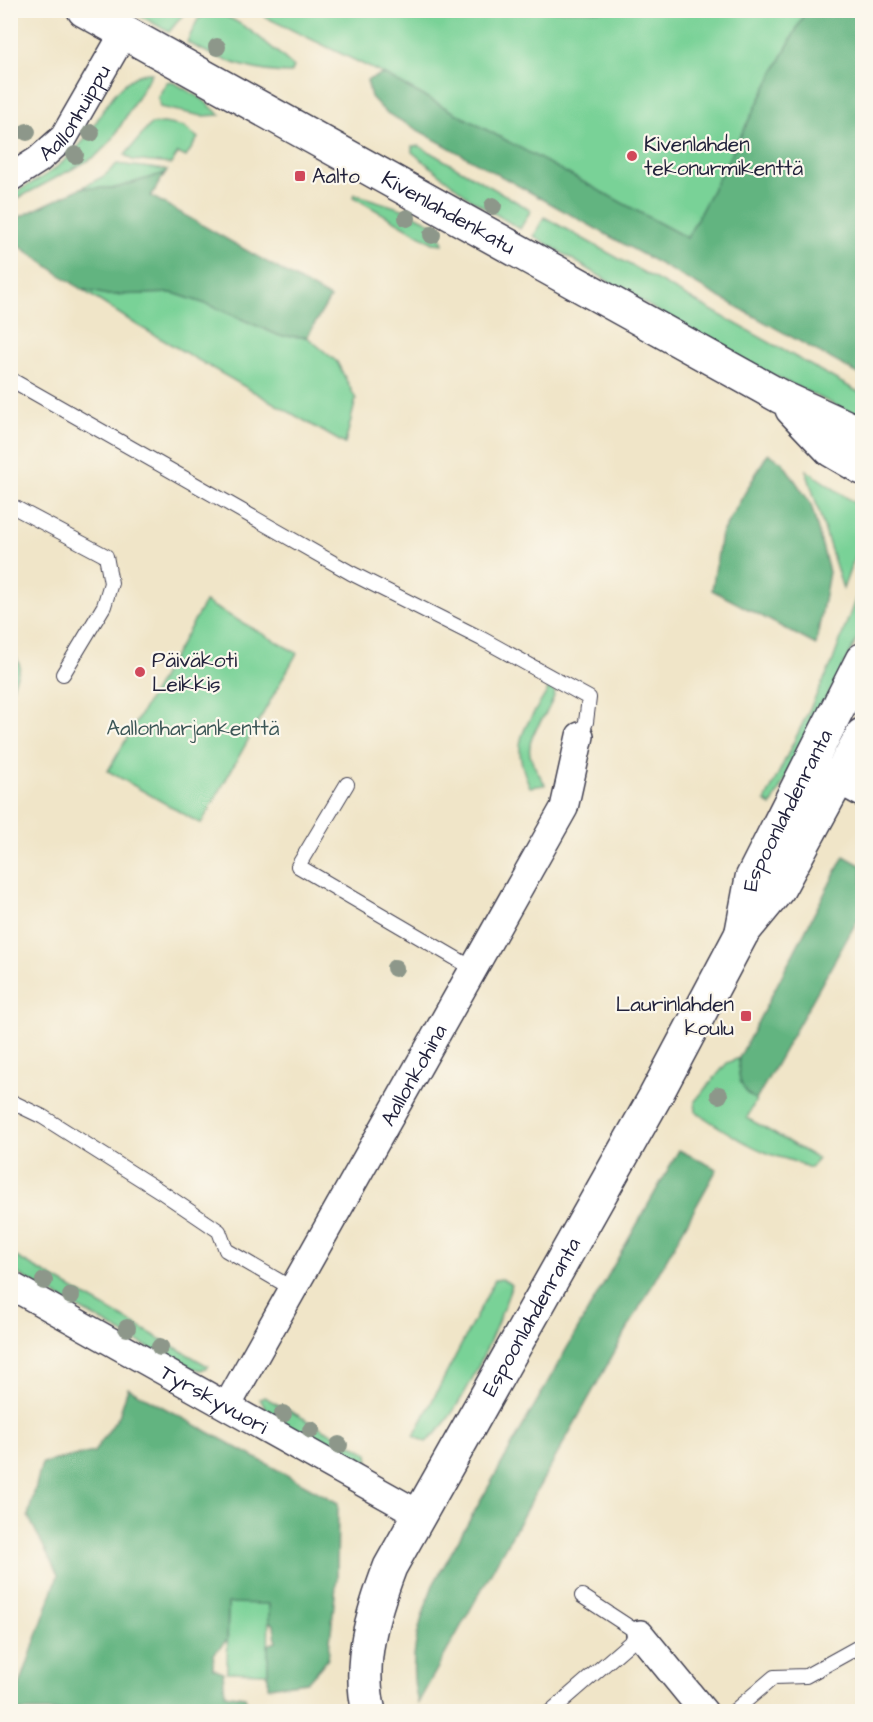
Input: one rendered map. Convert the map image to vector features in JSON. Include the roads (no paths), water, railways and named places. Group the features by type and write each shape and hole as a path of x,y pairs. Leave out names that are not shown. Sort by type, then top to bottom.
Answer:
{"street":[{"name":"Kivenlahdenkatu","path":"84,10 781,397 862,434"},
{"name":"Aallonhuippu","path":"10,178 38,160 64,137 125,32"},
{"name":"Kivenlahdenkatu","path":"781,397 831,450 862,468"},
{"name":"Espoonlahdenranta","path":"836,779 862,660"},
{"name":"Espoonlahdenranta","path":"369,1712 367,1647 373,1611 390,1567 655,1096 742,933 752,878 836,779 862,735"},
{"name":"Aallonkohina","path":"227,1406 564,808 580,736"},
{"name":"Tyrskyvuori","path":"10,1285 419,1514"},
{"path":"640,1634 704,1712"}],"lane":[{"path":"10,379 351,573 456,626 589,699 586,722 580,736"},
{"path":"10,505 106,556 111,583 104,606 63,674"},
{"path":"347,784 298,866 474,969"},
{"path":"10,1101 43,1117 170,1198 219,1231 226,1250 293,1289"},
{"path":"550,1712 640,1634 582,1596"},
{"path":"733,1712 774,1677 806,1676 862,1645"}],"place":[{"name":"Kivenlahden tekonurmikenttä","path":"632,156"},
{"name":"Aalto","path":"300,176"},
{"name":"Päiväkoti Leikkis","path":"140,672"},
{"name":"Laurinlahden koulu","path":"746,1016"}],"park label":[{"name":"Aallonharjankenttä","path":"193,728"}]}
